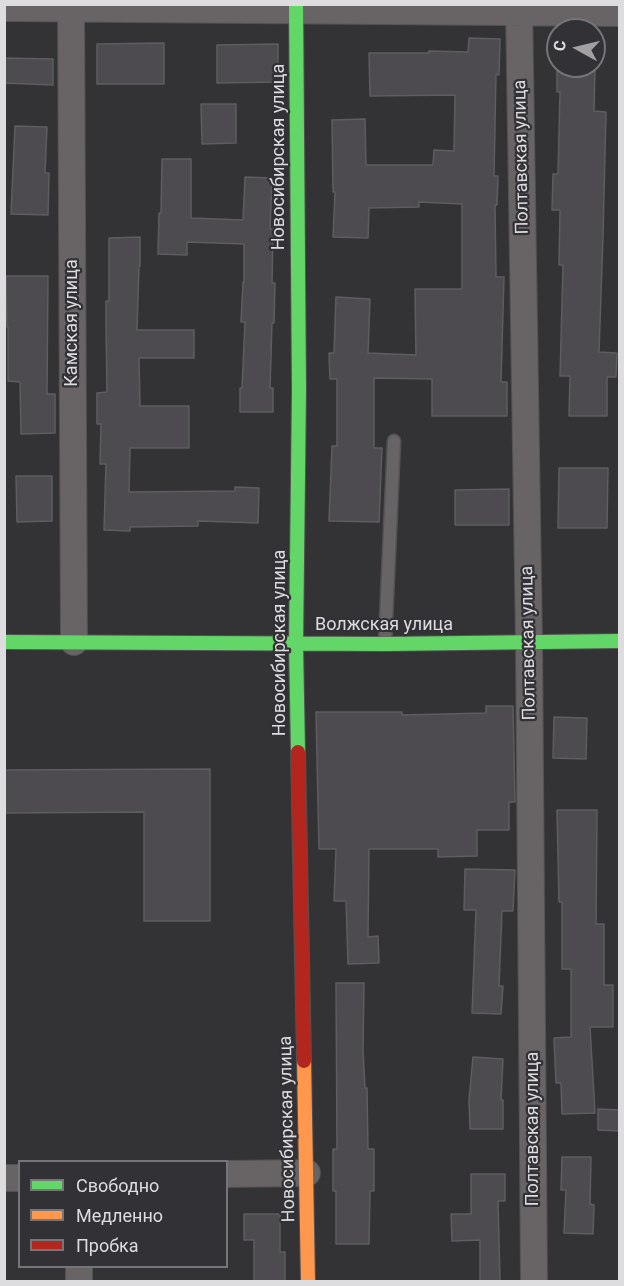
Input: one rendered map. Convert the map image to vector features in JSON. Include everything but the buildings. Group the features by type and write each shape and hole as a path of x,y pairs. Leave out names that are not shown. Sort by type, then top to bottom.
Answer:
{"street":[{"path":"4,8 71,6 519,8 620,13"},
{"name":"Камская улица","path":"71,6 74,642"},
{"name":"Новосибирская улица","path":"296,7 299,380 296,644 308,1281"},
{"name":"Полтавская улица","path":"519,8 529,642 534,1281"},
{"name":"Волжская улица","path":"4,642 385,644 620,641"},
{"path":"228,1174 307,1173"}],"lane":[{"path":"385,644 394,441"}],"traffic: fast":[{"path":"296,4 299,391 296,644 298,752"},
{"path":"4,642 385,644 620,641"}],"traffic: slow":[{"path":"304,1061 308,1282"}],"traffic: jam":[{"path":"298,752 304,1061"}]}
